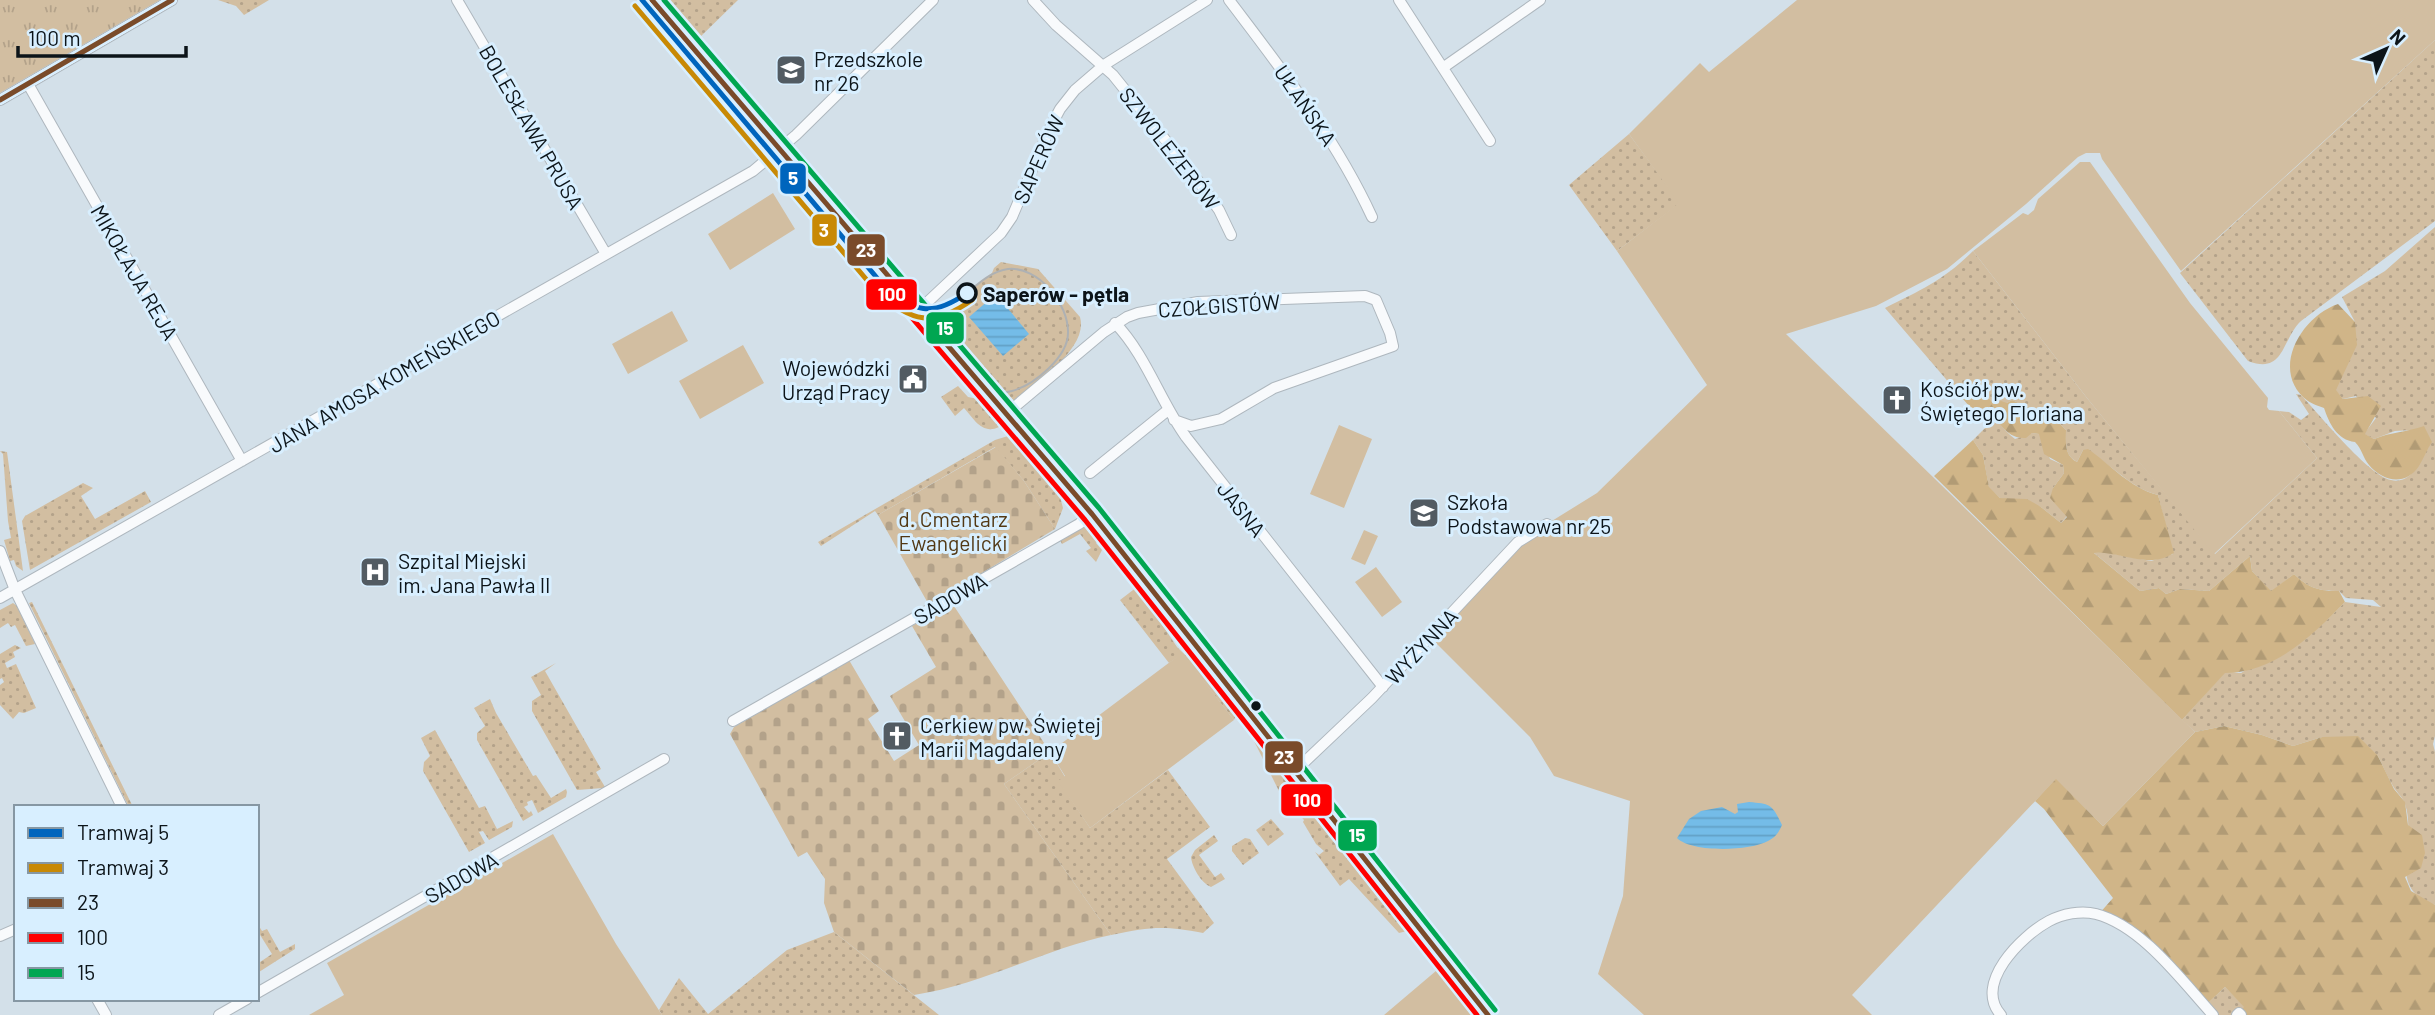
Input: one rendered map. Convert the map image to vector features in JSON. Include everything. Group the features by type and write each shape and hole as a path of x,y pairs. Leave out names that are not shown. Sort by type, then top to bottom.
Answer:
{"street":[{"path":"0,100 172,0"},
{"name":"BOLESŁAWA PRUSA","path":"457,0 606,254"},
{"path":"652,0 1092,514 1488,1015"},
{"name":"JANA AMOSA KOMEŃSKIEGO","path":"0,598 687,210 766,161 933,0"},
{"name":"SZWOLEŻERÓW","path":"1033,0 1087,54 1104,65 1196,178 1219,210 1231,235"},
{"name":"SAPERÓW","path":"918,311 1001,233 1012,217 1060,109 1075,89 1104,65 1207,0"},
{"name":"UŁAŃSKA","path":"1230,0 1323,128 1355,180 1372,217"},
{"path":"1399,0 1490,141"},
{"path":"1444,67 1540,0"},
{"name":"MIKOŁAJA REJA","path":"29,84 242,461"},
{"name":"CZOŁGISTÓW","path":"1006,414 1115,323 1138,313 1178,305 1365,296 1376,300 1393,346 1274,388 1221,419 1191,426 1174,420"},
{"name":"JASNA","path":"1115,323 1131,339 1174,420 1382,687"},
{"path":"1090,474 1168,410"},
{"name":"SADOWA","path":"733,721 1092,514"},
{"name":"WYŻYNNA","path":"1295,771 1382,687 1518,542 1547,524"},
{"path":"0,551 15,590 121,805"},
{"name":"SADOWA","path":"259,992 664,759"},
{"path":"2001,1015 1994,1004 1992,993 1996,975 2003,964 2047,922 2062,916 2088,913 2111,919 2134,934 2214,1015"}],"green space":[{"path":"0,0 160,0 0,93"},
{"path":"218,0 269,0 244,15 236,6"},
{"path":"660,0 738,0 695,42"},
{"path":"1797,0 2435,0 2435,40 2181,271 2100,153 2086,153 1947,269 1876,306 1786,334 2195,732 2103,826 2056,779 1852,995 1872,1015 1644,1015 1598,974 1623,896 1630,801 1554,776 1530,737 1430,637 1518,542 1597,493 1707,385 1617,251 1679,203 1629,134 1700,63 1709,72"},
{"path":"2435,40 2435,221 2301,321 2276,360 2260,364 2248,361 2180,273"},
{"path":"1629,134 1680,203 1617,251 1569,185"},
{"path":"2080,162 2090,162 2190,303 2268,398 2269,410 2279,411 2317,458 2214,554 2087,398 1973,251 2023,213 2028,215 2034,210 2038,199"},
{"path":"773,193 795,229 730,270 708,234"},
{"path":"2435,227 2435,905 2420,897 2411,887 2406,862 2408,818 2405,804 2378,756 2322,737 2293,746 2224,726 2195,732 2182,720 2225,672 2241,673 2328,619 2345,602 2381,607 2373,600 2346,598 2339,591 2314,588 2294,574 2271,592 2252,571 2250,556 2209,591 2180,589 2166,594 2159,588 2140,591 2093,552 2151,561 2173,554 2158,495 2137,486 2083,450 2077,462 2067,449 2066,430 2055,419 2012,400 1994,404 1978,386 1963,399 1885,308 1942,277 1973,251 2087,398 2215,554 2317,458 2279,411 2289,412 2301,420 2309,414 2296,394 2301,395 2357,456 2382,476 2391,480 2402,480 2411,475 2418,466 2423,457 2412,430 2395,431 2374,439 2364,434 2376,418 2356,396 2343,399 2335,390 2355,322 2342,297 2385,271"},
{"path":"1001,262 1038,269 1080,317 1081,329 1069,353 1014,401 947,324 943,312 970,293 969,290 992,273"},
{"path":"2338,304 2355,322 2357,345 2336,390 2343,399 2368,396 2381,406 2365,434 2374,439 2424,426 2432,442 2419,466 2408,477 2388,478 2375,471 2355,442 2343,438 2335,430 2324,408 2308,401 2297,389 2291,375 2290,361 2294,346 2302,333 2324,311"},
{"path":"672,311 688,341 628,374 612,344"},
{"path":"743,345 764,383 700,419 679,381"},
{"path":"958,386 968,397 978,399 1000,424 999,427 983,427 964,408 955,416 941,397"},
{"path":"1978,386 1994,404 2012,400 2055,419 2066,430 2068,452 2077,462 2083,450 2088,449 2130,482 2158,495 2174,553 2164,558 2145,560 2094,553 2140,591 2159,588 2166,594 2180,589 2209,591 2250,556 2252,571 2271,591 2294,574 2314,588 2339,591 2345,602 2306,639 2276,659 2260,667 2225,673 2182,720 1934,476 1973,440 1983,455 1989,487 2000,498 2027,499 2061,523 2067,517 2050,498 2053,488 2064,473 2063,465 2044,454 2039,434 2032,433 2026,438 2018,437 2007,432 1982,408 1975,413 1963,399"},
{"path":"1982,408 2015,439 2032,433 2040,434 2050,459 2063,465 2064,473 2053,488 2067,516 2061,523 2041,507 2000,498 1989,488 1983,455 1973,440 1987,426 1975,413"},
{"path":"1339,425 1372,439 1344,508 1310,494"},
{"path":"1033,429 1110,522 1106,522 1029,430"},
{"path":"1010,436 1059,493 1063,508 1055,529 1024,481 995,447 878,515 875,511 821,546 818,542 995,440"},
{"name":"d. Cmentarz Ewangelicki","path":"996,447 1024,481 1055,529 929,605 878,515"},
{"path":"0,451 7,452 23,571 16,566 14,560 10,561 4,540 11,538 3,454"},
{"path":"83,483 93,488 81,496 95,519 145,491 151,502 30,570 22,521 25,516"},
{"path":"1085,526 1090,527 1100,539 1096,543 1102,550 1096,562 1086,551 1091,548 1080,534 1062,544 1060,540"},
{"path":"1364,530 1378,536 1365,565 1351,559"},
{"path":"1376,567 1402,602 1382,617 1355,582"},
{"path":"1137,587 1177,647 1211,680 1237,712 1234,720 1182,654 1169,663 1120,600"},
{"path":"32,602 132,805 128,805 29,603"},
{"path":"13,603 17,606 35,644 26,646 15,625 11,627 8,623 0,628 0,610"},
{"path":"952,603 1050,752 1004,784 1111,935 1061,949 964,983 914,995 834,932 824,903 825,879 807,852 798,857 730,734 734,727 849,660 879,711 868,719 894,761 919,745 890,696 936,667 912,626"},
{"path":"15,645 21,648 13,652 15,657 5,663 7,668 16,664 36,708 24,713 19,712 13,719 0,705 0,685 4,682 0,679 0,654"},
{"path":"1182,653 1234,720 1090,828 1058,781 1065,776 1050,752"},
{"path":"556,663 545,671 601,769 596,772 605,787 603,788 577,790 532,711 532,701 541,695 531,677"},
{"path":"490,699 533,776 536,775 551,798 566,789 567,792 566,797 538,813 532,800 527,802 528,805 524,807 533,815 523,821 477,740 477,733 485,726 474,708"},
{"path":"1248,726 1301,792 1289,802 1280,793"},
{"path":"2224,726 2293,746 2322,737 2358,736 2378,756 2394,789 2405,802 2408,825 2422,835 2425,853 2421,868 2405,877 2411,891 2435,905 2435,1015 2241,1015 2239,1013 2244,1007 2225,987 2205,1006 2146,945 2098,915 2113,898 2035,801 2056,778 2103,826 2195,732"},
{"path":"435,730 479,808 485,806 497,829 513,821 512,827 489,840 483,831 479,832 485,843 469,852 423,771 424,762 430,756 421,738"},
{"path":"1050,752 1065,777 1059,781 1090,828 1168,770 1210,827 1167,859 1214,923 1203,933 1157,928 1111,935 1004,784"},
{"path":"1304,797 1407,931 1399,933 1349,879 1340,886 1315,852 1319,855 1324,851 1316,844 1304,820 1292,807"},
{"path":"1271,819 1284,834 1268,846 1256,830"},
{"path":"553,834 616,944 662,1015 309,1015 344,995 327,963"},
{"path":"1214,835 1218,841 1199,855 1215,877 1221,873 1225,879 1211,887 1198,874 1191,857 1195,850"},
{"path":"1245,838 1250,839 1259,853 1243,865 1232,851 1232,846"},
{"path":"259,926 262,931 267,929 280,952 295,944 295,949 259,972 259,963 272,954 259,933"},
{"path":"834,932 939,1015 662,1015 659,1010 679,978 708,1014 787,950"},
{"path":"1443,965 1483,1015 1384,1015"},
{"path":"2225,987 2245,1007 2237,1015 2214,1015 2205,1006"}],"water":[{"path":"996,294 1029,334 1003,356 969,317"},
{"path":"1749,802 1770,806 1782,825 1777,834 1768,841 1748,847 1721,849 1695,846 1677,838 1689,819 1701,811 1722,807 1735,814 1738,812 1737,804"}],"tram line":[{"name":"5","path":"642,0 883,285 914,306 933,309 967,293"},
{"name":"3","path":"635,6 877,292 901,310 923,318 945,315 972,300"},
{"path":"883,285 957,374 981,389 1001,393 1021,388 1056,360 1066,342 1067,322 1057,299 1040,280 1019,270 1002,270 986,278 967,293"}],"transit line":[{"name":"23","path":"0,100 172,0"},
{"name":"23","path":"652,0 1092,514 1488,1015"},
{"name":"15","path":"664,0 1099,508 1495,1010"},
{"name":"100","path":"645,6 1085,520 1477,1015"}],"place":[{"name":"Przedszkole nr 26","path":"791,70"},
{"name":"Saperów - pętla","path":"967,293"},
{"name":"Wojewódzki Urząd Pracy","path":"913,379"},
{"name":"Kościół pw. Świętego Floriana","path":"1897,400"},
{"name":"Szkoła Podstawowa nr 25","path":"1424,513"},
{"name":"Szpital Miejski im. Jana Pawła II","path":"375,572"},
{"name":"Cerkiew pw. Świętej Marii Magdaleny","path":"897,736"}]}
